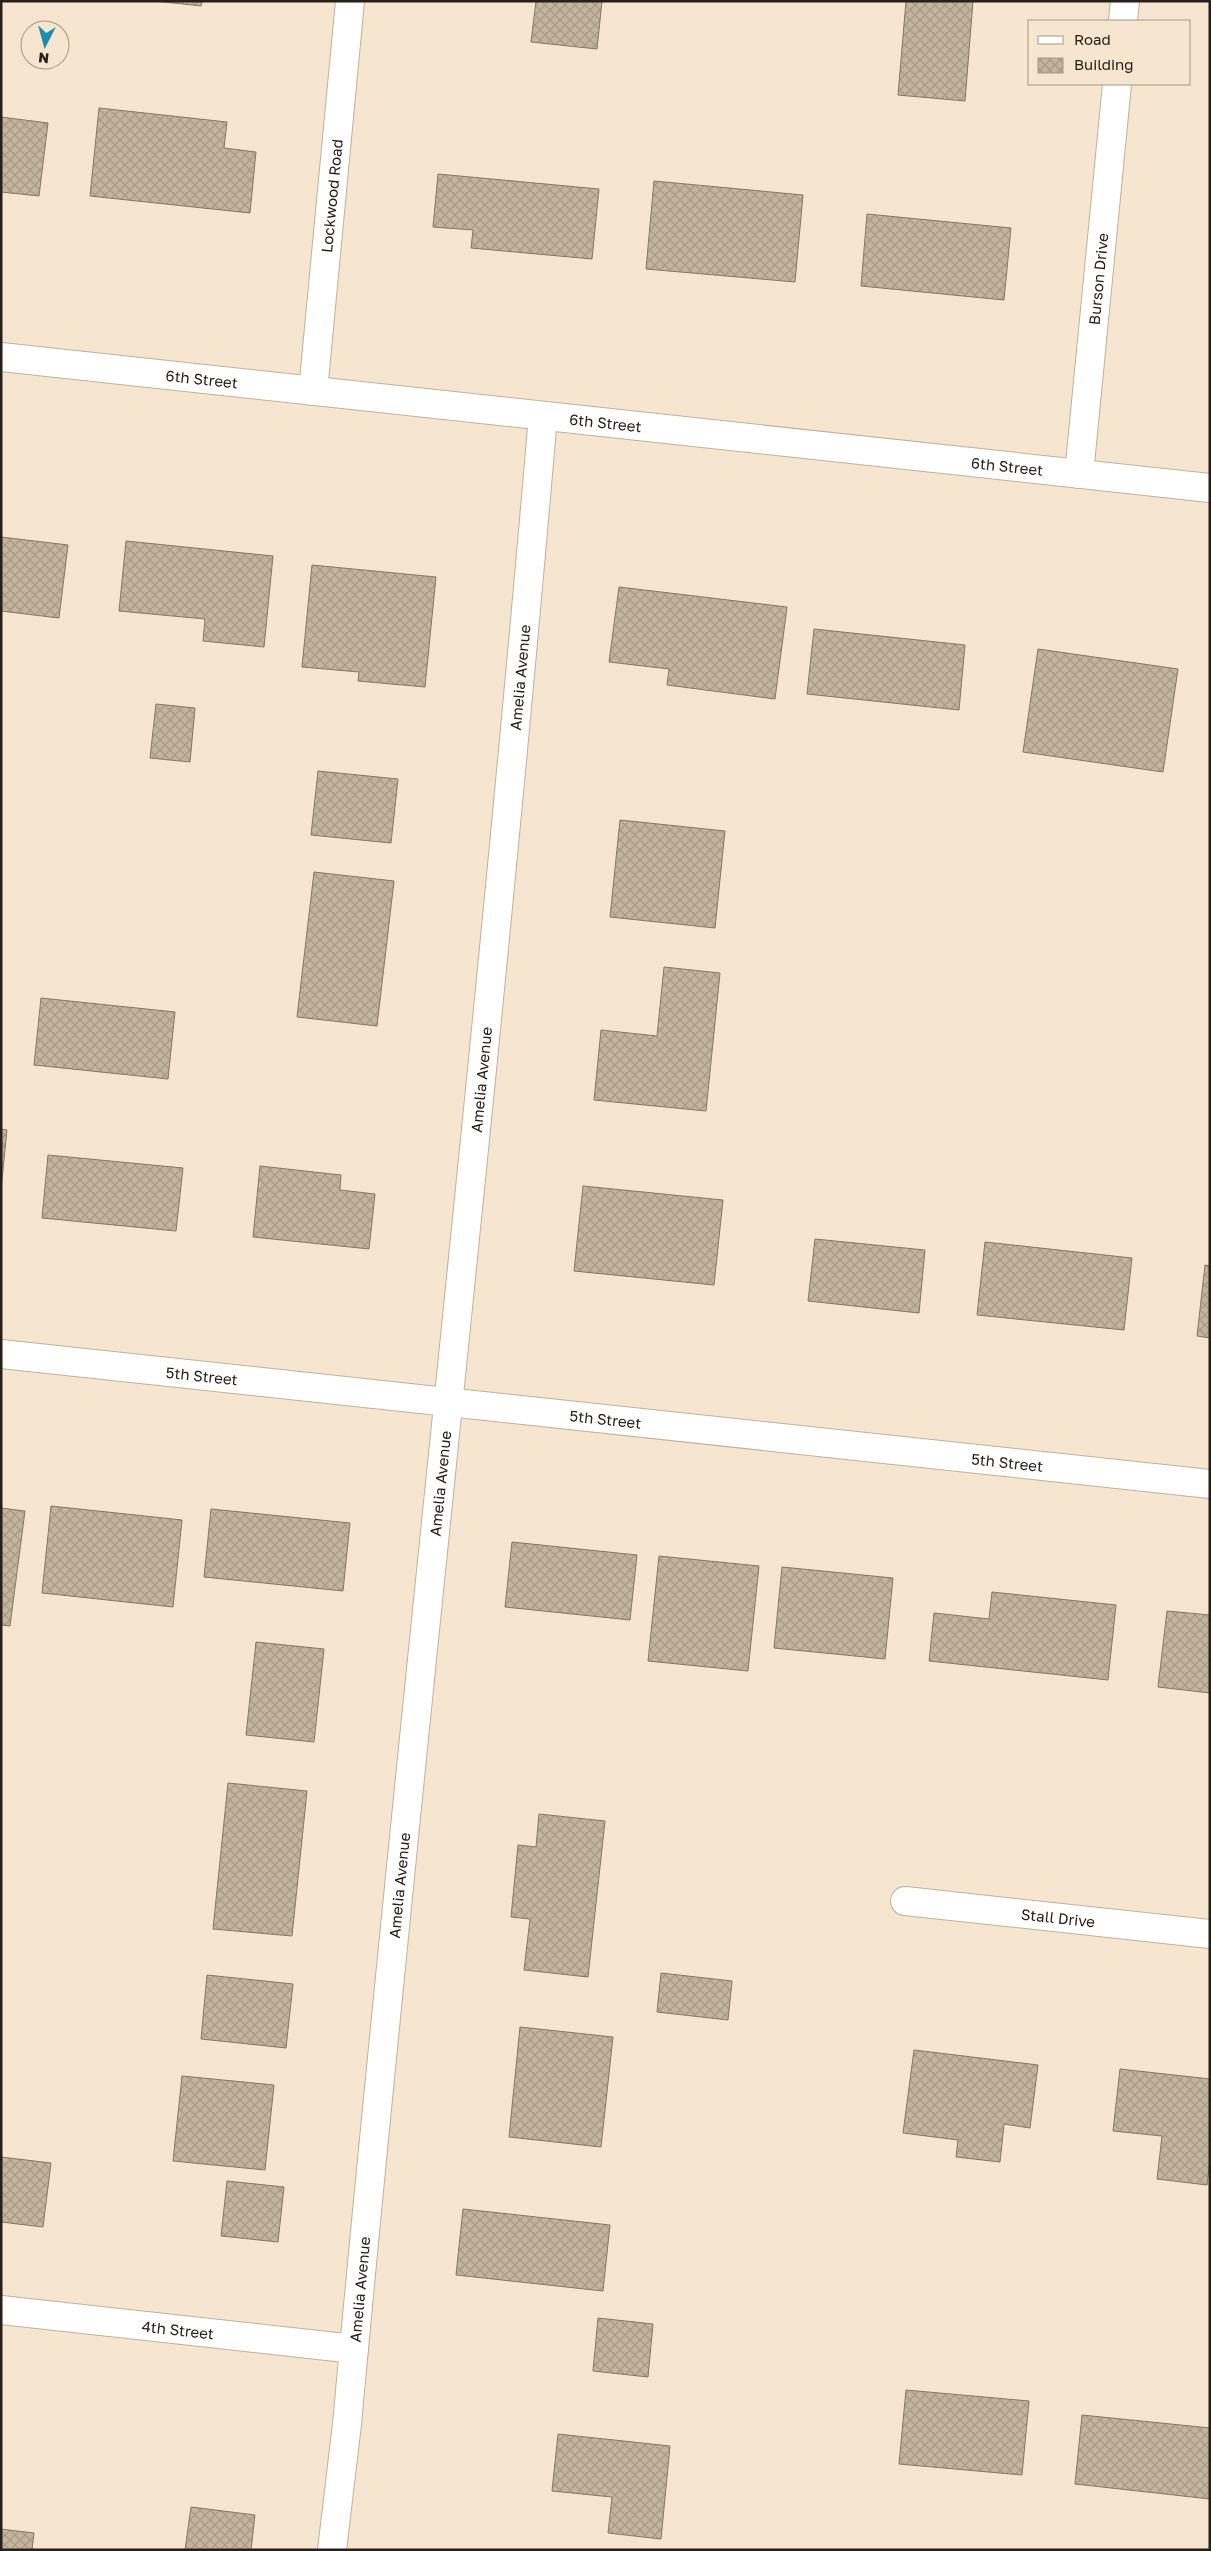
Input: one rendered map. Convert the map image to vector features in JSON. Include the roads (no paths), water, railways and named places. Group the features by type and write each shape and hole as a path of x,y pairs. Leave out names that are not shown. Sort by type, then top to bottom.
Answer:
{"street":[{"name":"Lockwood Road","path":"313,391 350,1"},
{"path":"1123,20 1125,1"},
{"name":"Burson Drive","path":"1079,474 1117,85"},
{"name":"6th Street","path":"1,356 1210,488"},
{"name":"Amelia Avenue","path":"332,2550 354,2348 446,1402 500,901 543,416"},
{"name":"5th Street","path":"1,1354 1210,1484"},
{"name":"Stall Drive","path":"905,1901 1210,1934"},
{"name":"4th Street","path":"1,2310 354,2348"}]}
